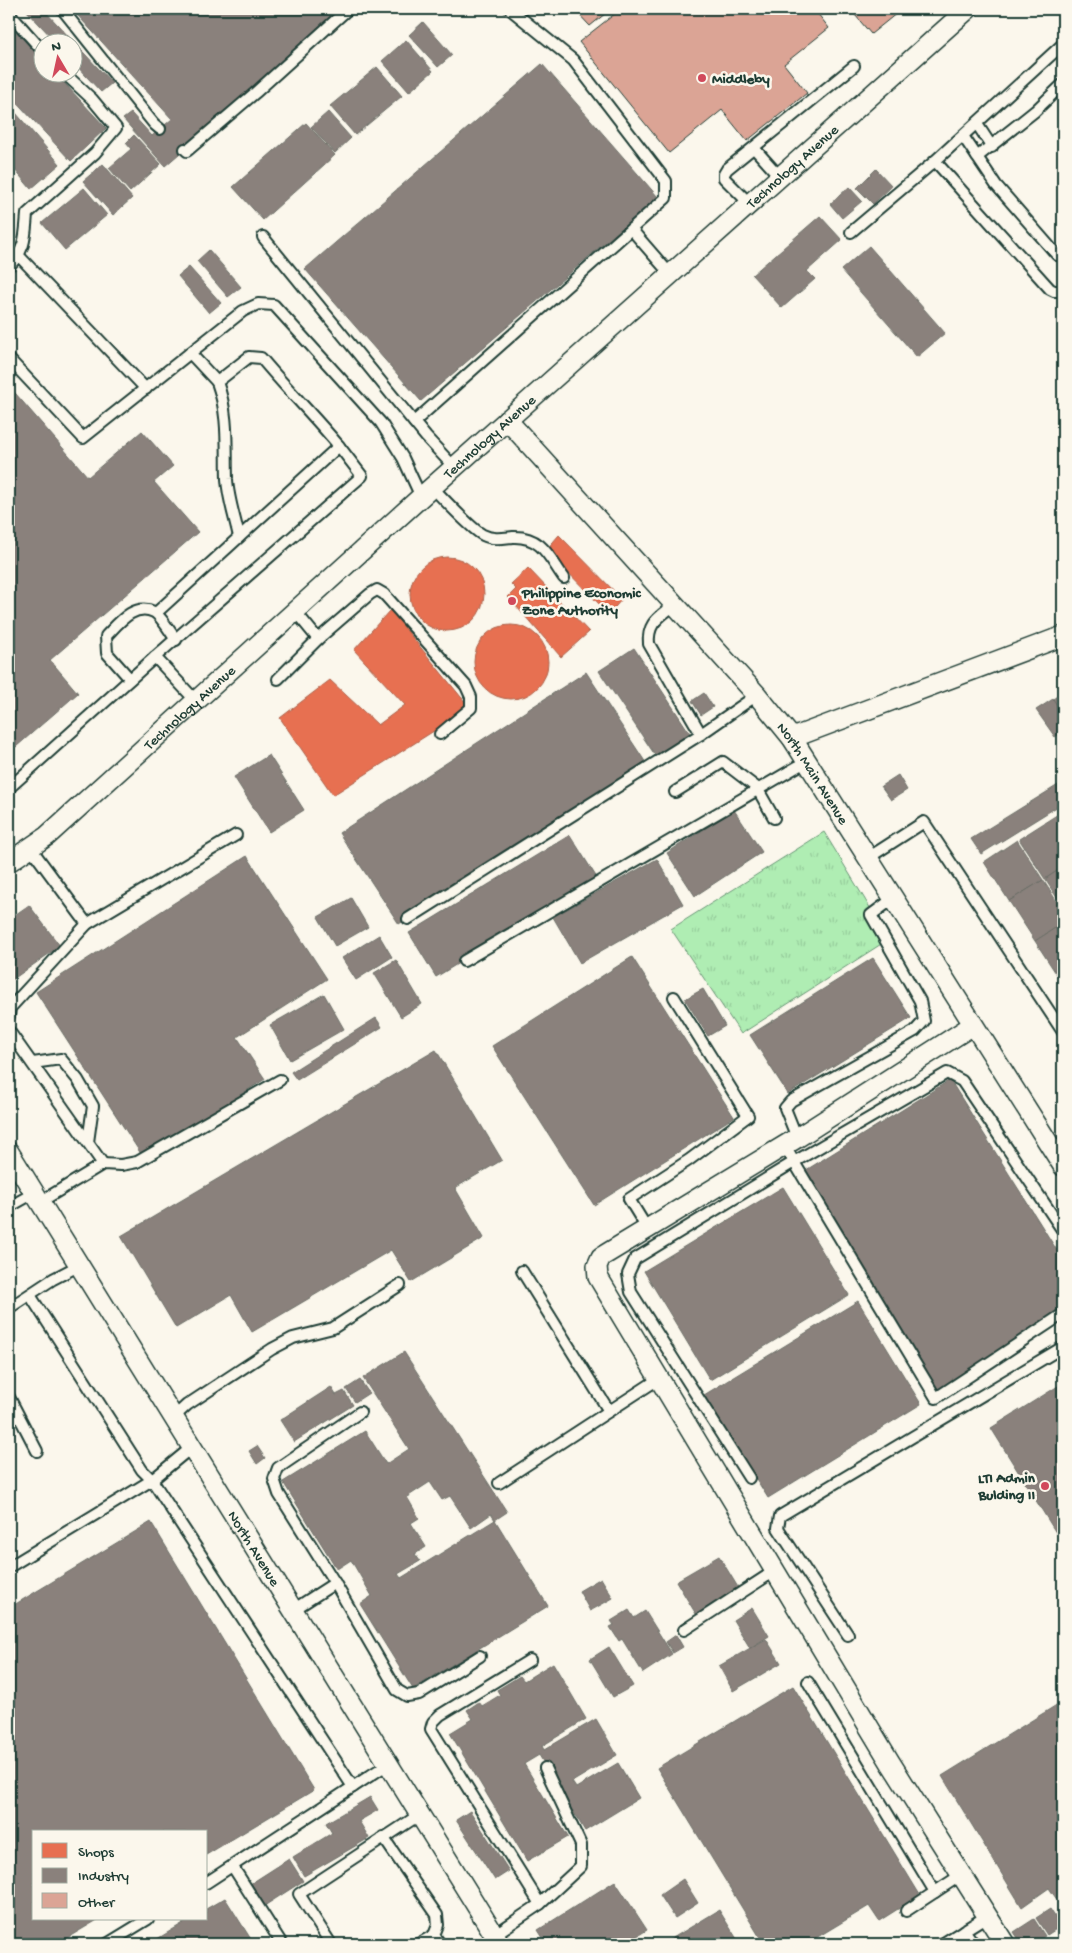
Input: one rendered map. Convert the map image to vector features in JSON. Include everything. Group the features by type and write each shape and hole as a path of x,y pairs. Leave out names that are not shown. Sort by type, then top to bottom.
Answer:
{"street":[{"name":"Technology Avenue","path":"9,862 47,836 426,492 968,9"},
{"name":"North Main Avenue","path":"507,420 757,695 792,738 1063,1166"},
{"path":"792,738 1063,636"},
{"path":"974,1025 791,1142 601,1257 597,1266 598,1277 890,1762 1005,1944"},
{"name":"North Avenue","path":"9,1152 497,1940"}],"lane":[{"path":"62,9 160,129"},
{"path":"185,149 187,151 255,93 348,9"},
{"path":"414,422 666,198 666,182 573,60 510,9"},
{"path":"9,14 32,39"},
{"path":"850,232 935,162 1063,44"},
{"path":"750,204 724,178 727,169 854,66"},
{"path":"9,266 19,256 24,244 27,214 95,153 116,128 92,99 74,82"},
{"path":"977,158 1035,111 1063,84"},
{"path":"977,124 992,146"},
{"path":"963,136 996,185 1057,255 1063,256"},
{"path":"754,148 780,177"},
{"path":"935,162 1050,289 1054,292 1063,291"},
{"path":"631,229 670,274"},
{"path":"263,237 414,422 454,467"},
{"path":"19,256 146,389"},
{"path":"9,359 83,438 243,311 258,304 274,305 381,423 426,492 481,535 495,539 531,538 538,543 564,578"},
{"path":"190,353 217,382 226,410 228,440 227,481 239,537"},
{"path":"9,788 130,679 362,476 310,412 288,391 261,358 249,357 217,382"},
{"path":"156,613 339,446"},
{"path":"278,679 318,639 377,590 384,594 466,686 471,697 471,708 440,734"},
{"path":"675,604 655,620 648,632 649,644 701,734"},
{"path":"130,679 107,653 106,636 125,616 143,610 156,613 176,640"},
{"path":"296,611 318,639"},
{"path":"155,657 196,701"},
{"path":"408,919 701,734 757,695"},
{"path":"464,960 757,788 807,761"},
{"path":"675,792 723,762 757,788 774,818"},
{"path":"868,858 924,822 1063,1032"},
{"path":"9,1016 10,1008 88,924 236,835"},
{"path":"30,847 88,924"},
{"path":"894,898 871,914 920,1001 924,1021 915,1031 791,1101 785,1108 794,1162 936,1398 1063,1314"},
{"path":"648,1230 630,1199 689,1160 748,1116 674,997"},
{"path":"9,1031 103,1164"},
{"path":"33,1063 61,1059 78,1080 93,1106 88,1142"},
{"path":"749,1478 631,1292 628,1274 635,1259 794,1162 947,1073 962,1081 1063,1231"},
{"path":"9,1207 37,1197 103,1164 121,1165 137,1162 280,1080"},
{"path":"9,1308 80,1265"},
{"path":"522,1272 609,1411"},
{"path":"174,1417 187,1405 272,1349 293,1338 333,1328 400,1285"},
{"path":"30,1295 142,1470 152,1480 353,1787"},
{"path":"848,1635 778,1528 780,1516 1063,1347"},
{"path":"499,1483 660,1378"},
{"path":"9,1397 37,1451"},
{"path":"360,1412 278,1468 274,1479 279,1494 335,1583 397,1690 407,1696 419,1694 480,1656"},
{"path":"9,1567 152,1480 192,1447"},
{"path":"684,1630 776,1570"},
{"path":"293,1610 335,1583"},
{"path":"530,1660 440,1714 433,1722 431,1729 540,1904"},
{"path":"808,1682 935,1892"},
{"path":"208,1882 388,1764"},
{"path":"497,1940 582,1866 582,1845 545,1768"},
{"path":"331,1944 299,1894 419,1815"},
{"path":"383,1837 437,1915 437,1940 418,1944"},
{"path":"233,1867 282,1944"},
{"path":"906,1911 961,1874"},
{"path":"942,1944 987,1916"},
{"path":"107,1944 146,1920"},
{"path":"964,1930 974,1944"}],"green space":[{"path":"824,832 889,939 741,1034 671,929"}],"building: Shops":[{"path":"559,535 622,599 609,614 546,550"},
{"path":"440,557 454,557 468,563 478,573 484,587 484,601 478,615 468,625 454,631 440,631 426,625 416,615 410,601 410,587 416,573 426,563"},
{"path":"528,568 589,632 561,657 508,597 516,589 511,584"},
{"path":"390,610 470,708 333,795 280,718 330,680 378,725 405,705 354,650"},
{"path":"504,625 518,625 532,631 542,641 548,655 548,669 542,683 532,693 518,699 504,699 490,693 480,683 474,669 474,655 480,641 490,631"}],"building: Industry":[{"path":"25,9 43,9 64,32 47,32"},
{"path":"72,9 347,9 165,166 123,119 131,113 152,136 172,119"},
{"path":"423,22 452,55 438,67 409,35"},
{"path":"9,24 32,49 32,82 63,82 106,128 71,161 9,94"},
{"path":"406,40 433,71 409,92 382,61"},
{"path":"82,51 112,83 101,92 82,72"},
{"path":"542,64 658,197 421,401 305,269"},
{"path":"377,67 402,96 355,135 330,106"},
{"path":"9,105 60,164 31,189 9,163"},
{"path":"328,112 351,138 335,153 311,127"},
{"path":"306,123 335,155 263,220 233,187"},
{"path":"134,135 161,164 130,192 109,168 131,149 126,143"},
{"path":"103,164 132,198 113,215 83,181"},
{"path":"876,169 892,186 873,204 857,188"},
{"path":"849,187 862,201 842,218 830,204"},
{"path":"84,188 107,215 65,250 42,223"},
{"path":"820,216 842,240 807,271 815,279 782,308 752,275"},
{"path":"9,236 18,246 9,254"},
{"path":"869,246 945,333 917,357 841,270"},
{"path":"209,250 241,287 228,297 197,261"},
{"path":"189,267 221,303 209,313 178,276"},
{"path":"9,386 88,477 142,431 173,466 154,482 198,532 50,660 78,693 9,753"},
{"path":"634,648 691,735 657,758 599,671"},
{"path":"586,672 646,763 399,924 339,833"},
{"path":"1063,692 1063,715 1053,699"},
{"path":"704,693 713,707 701,715 692,701"},
{"path":"1053,699 1063,715 1063,731 1055,737 1036,710"},
{"path":"269,755 304,810 269,832 234,777"},
{"path":"898,775 907,790 891,800 881,786"},
{"path":"1063,782 1063,803 981,854 971,839"},
{"path":"734,810 762,852 695,896 667,853"},
{"path":"1063,811 1063,867 1045,879 1019,839"},
{"path":"570,835 597,878 436,977 409,933"},
{"path":"1017,840 1043,880 1009,901 984,862"},
{"path":"247,856 327,979 237,1037 265,1079 143,1157 36,992"},
{"path":"657,859 683,904 580,963 553,917"},
{"path":"1063,867 1063,907 1045,879"},
{"path":"1043,880 1063,911 1063,923 1035,941 1009,901"},
{"path":"351,898 368,927 335,946 318,917"},
{"path":"29,905 60,946 9,982 9,919"},
{"path":"1063,923 1063,979 1061,981 1035,941"},
{"path":"379,935 392,957 356,980 342,958"},
{"path":"632,957 734,1117 594,1205 492,1046"},
{"path":"873,958 911,1018 788,1094 750,1035"},
{"path":"396,960 422,1004 401,1017 374,973"},
{"path":"703,989 725,1026 708,1036 685,999"},
{"path":"324,994 344,1029 290,1060 270,1025"},
{"path":"376,1018 382,1027 297,1080 291,1072"},
{"path":"436,1050 502,1160 455,1188 484,1238 411,1282 391,1250 252,1332 231,1295 176,1328 121,1236"},
{"path":"950,1080 1063,1260 1063,1310 937,1393 803,1172"},
{"path":"783,1187 849,1295 710,1380 644,1271"},
{"path":"858,1301 921,1404 768,1498 704,1395"},
{"path":"404,1352 507,1512 495,1520 548,1606 413,1689 360,1604 372,1596 351,1560 337,1569 283,1482 365,1431 386,1464 409,1449 363,1378","holes":["430,1482 442,1500 450,1496 471,1528 491,1514 495,1520 401,1578 398,1574 420,1561 415,1554 426,1547 411,1523 419,1518 407,1497"]},
{"path":"360,1380 369,1393 355,1402 346,1389"},
{"name":"LTI Admin Bulding II","path":"1063,1383 1063,1544 991,1428"},
{"path":"331,1387 336,1395 344,1391 353,1405 294,1442 280,1420"},
{"path":"257,1446 265,1458 257,1464 249,1451"},
{"path":"151,1522 314,1790 208,1854 208,1830 32,1830 32,1920 97,1920 57,1944 9,1944 9,1608"},
{"path":"719,1556 739,1589 696,1614 676,1581"},
{"path":"601,1578 613,1598 590,1611 579,1591"},
{"path":"752,1608 769,1636 750,1648 733,1620"},
{"path":"629,1610 634,1618 645,1611 672,1654 643,1673 622,1639 619,1641 610,1627 614,1625 611,1621"},
{"path":"676,1635 683,1647 673,1653 666,1642"},
{"path":"766,1639 781,1663 733,1691 719,1666"},
{"path":"609,1647 633,1686 613,1697 590,1659"},
{"path":"553,1663 586,1719 542,1746 544,1750 596,1719 617,1755 572,1782 576,1788 618,1763 639,1798 585,1831 539,1755 524,1764 568,1837 527,1861 450,1733 473,1719 467,1710 479,1702 482,1706 500,1695 497,1690 520,1676 524,1681"},
{"path":"793,1686 920,1895 879,1921 869,1906 806,1944 764,1944 657,1768"},
{"path":"1063,1701 1063,1898 1058,1901 1049,1888 1022,1907 942,1776"},
{"path":"370,1797 378,1810 359,1821 369,1838 304,1876 293,1857 332,1833 326,1823"},
{"path":"470,1811 509,1871 495,1880 456,1820"},
{"path":"289,1859 303,1881 261,1908 247,1886"},
{"path":"683,1879 698,1903 675,1918 660,1895"},
{"path":"615,1881 647,1930 624,1944 547,1944 538,1930"},
{"path":"225,1898 254,1944 149,1944 188,1920 208,1920 208,1908"},
{"path":"1050,1909 1061,1926 1047,1935 1036,1918"},
{"path":"719,1910 740,1944 663,1944"},
{"path":"1034,1919 1045,1936 1033,1944 1022,1944 1014,1932"}],"building: Other":[{"path":"574,9 611,9 590,26"},
{"name":"Middleby","path":"621,9 814,9 829,28 784,64 807,93 747,141 722,110 669,153 579,42"},
{"path":"850,9 902,9 871,34"}],"place":[{"name":"Middleby","path":"702,78"},
{"name":"Philippine Economic Zone Authority","path":"512,601"},
{"name":"LTI Admin Bulding II","path":"1045,1486"}]}
